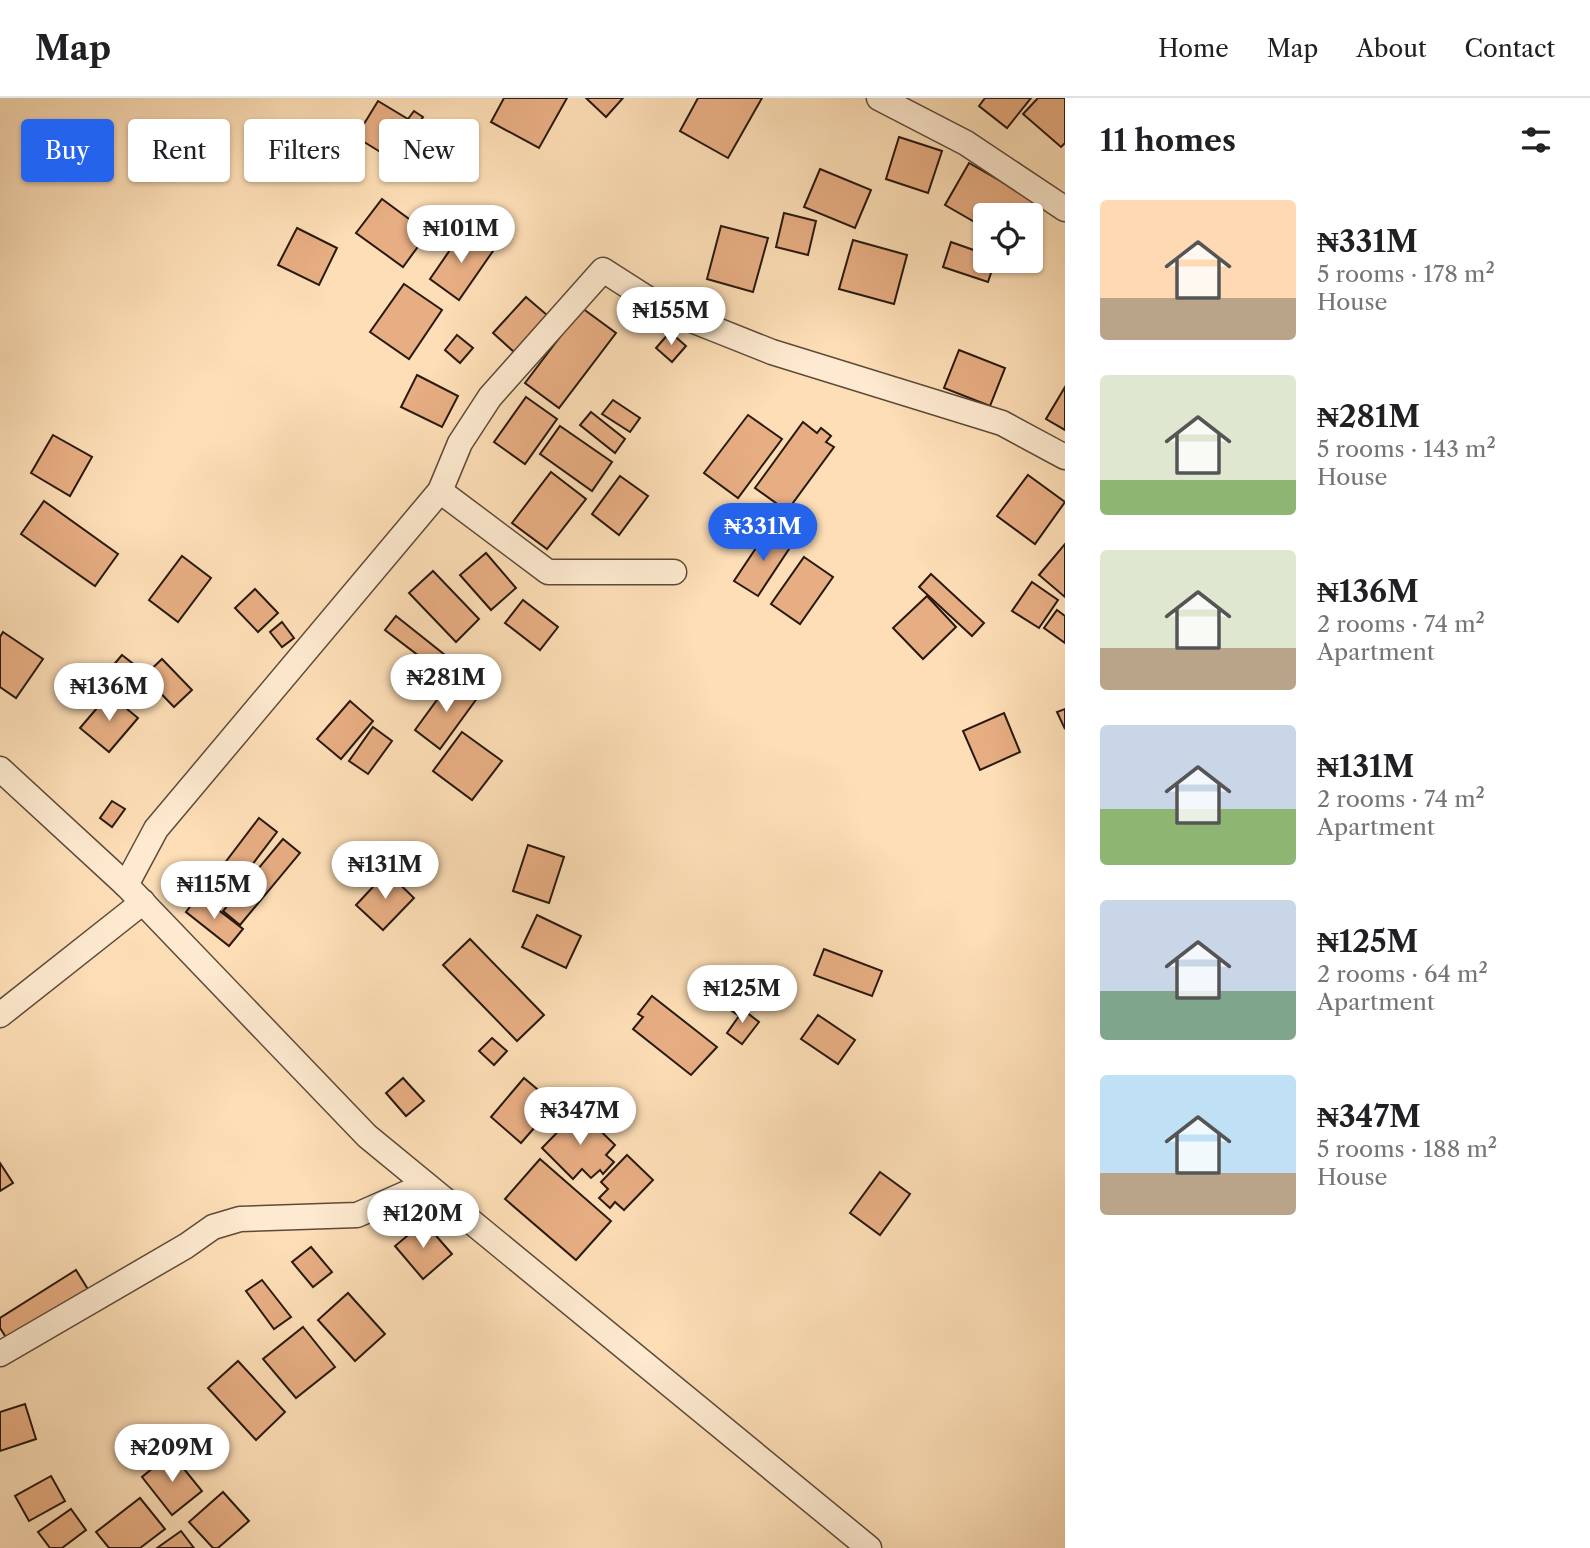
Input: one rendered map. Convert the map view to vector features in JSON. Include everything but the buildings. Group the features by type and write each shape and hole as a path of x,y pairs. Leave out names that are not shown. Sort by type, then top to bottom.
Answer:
{"street":[{"path":"879,98 966,143 1065,209"},
{"path":"0,1015 134,893 156,829 440,491 460,443 490,397 603,270 676,314 772,352 1002,423 1065,457"},
{"path":"440,491 548,572 674,572"},
{"path":"0,769 134,893 367,1136 870,1548"},
{"path":"0,1354 186,1247 213,1227 240,1219 357,1215 425,1185"}]}
